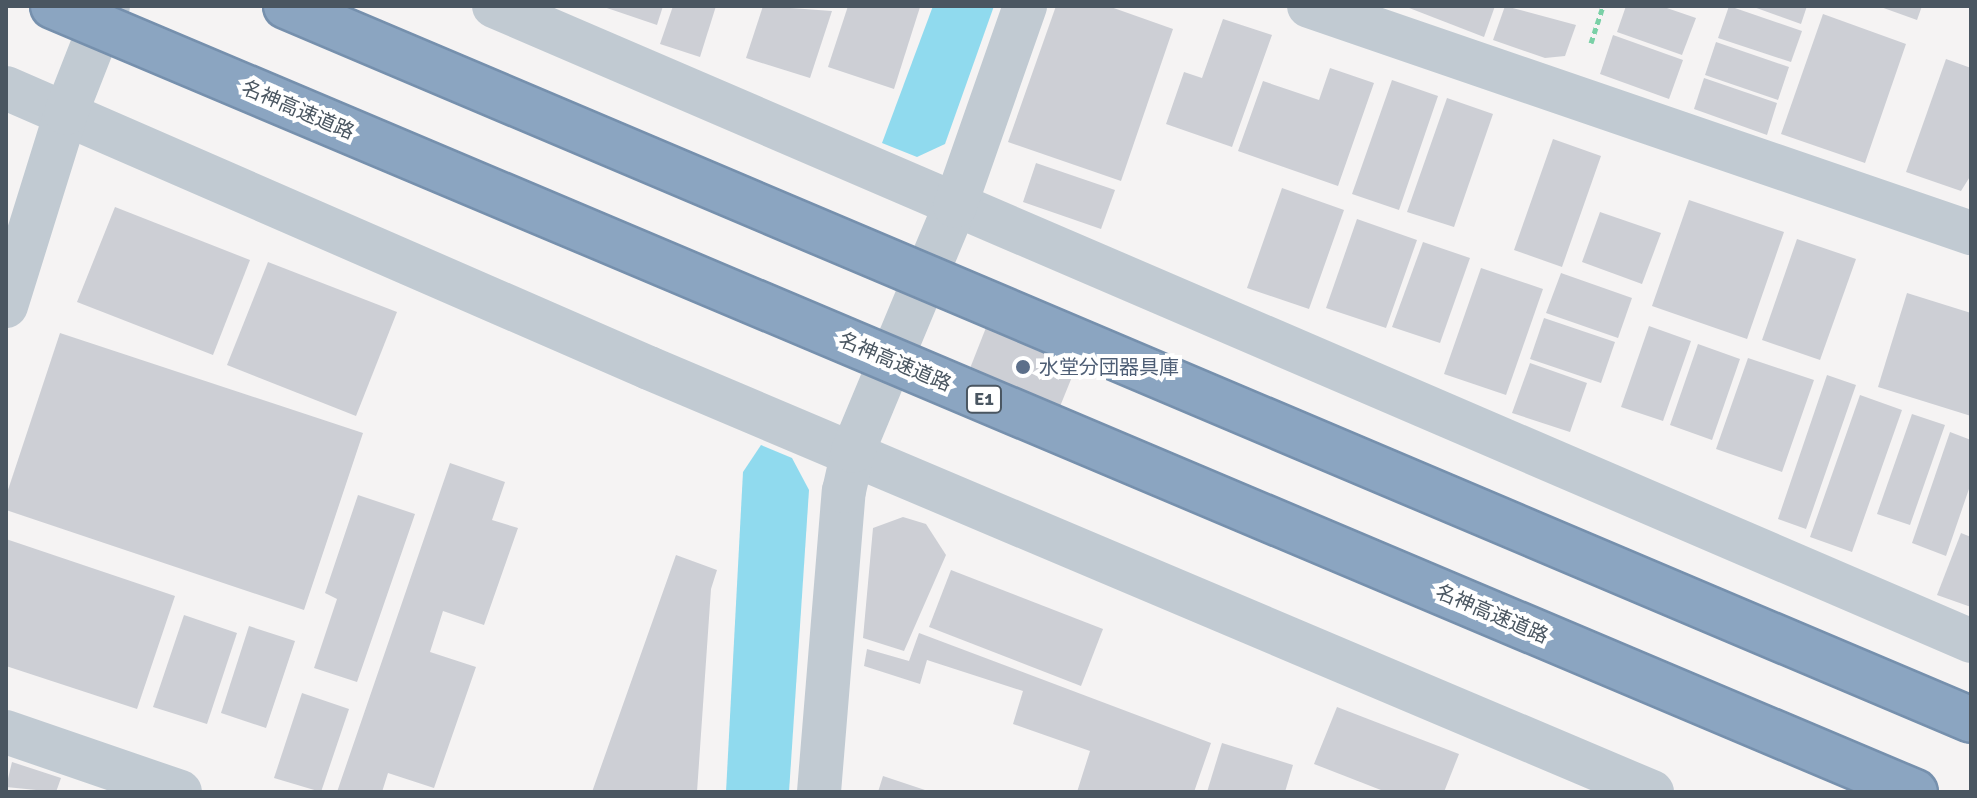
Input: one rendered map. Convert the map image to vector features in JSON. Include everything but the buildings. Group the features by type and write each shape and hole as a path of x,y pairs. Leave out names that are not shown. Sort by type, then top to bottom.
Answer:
{"highway":[{"name":"名神高速道路","path":"53,6 1915,792"},
{"path":"286,6 1971,720"}],"street":[{"path":"6,306 66,113 108,6"},
{"path":"494,6 1971,641"},
{"path":"819,792 844,491 853,451 955,206 1025,6"},
{"path":"1309,6 1374,17 1971,233"},
{"path":"6,88 649,368 853,451 1652,792"},
{"path":"6,732 180,792"}],"water":[{"path":"933,6 994,6 945,144 917,157 882,143"},
{"path":"761,445 792,458 809,490 789,792 726,792 743,472"}],"place":[{"name":"水堂分団器具庫","path":"1023,367"}]}
